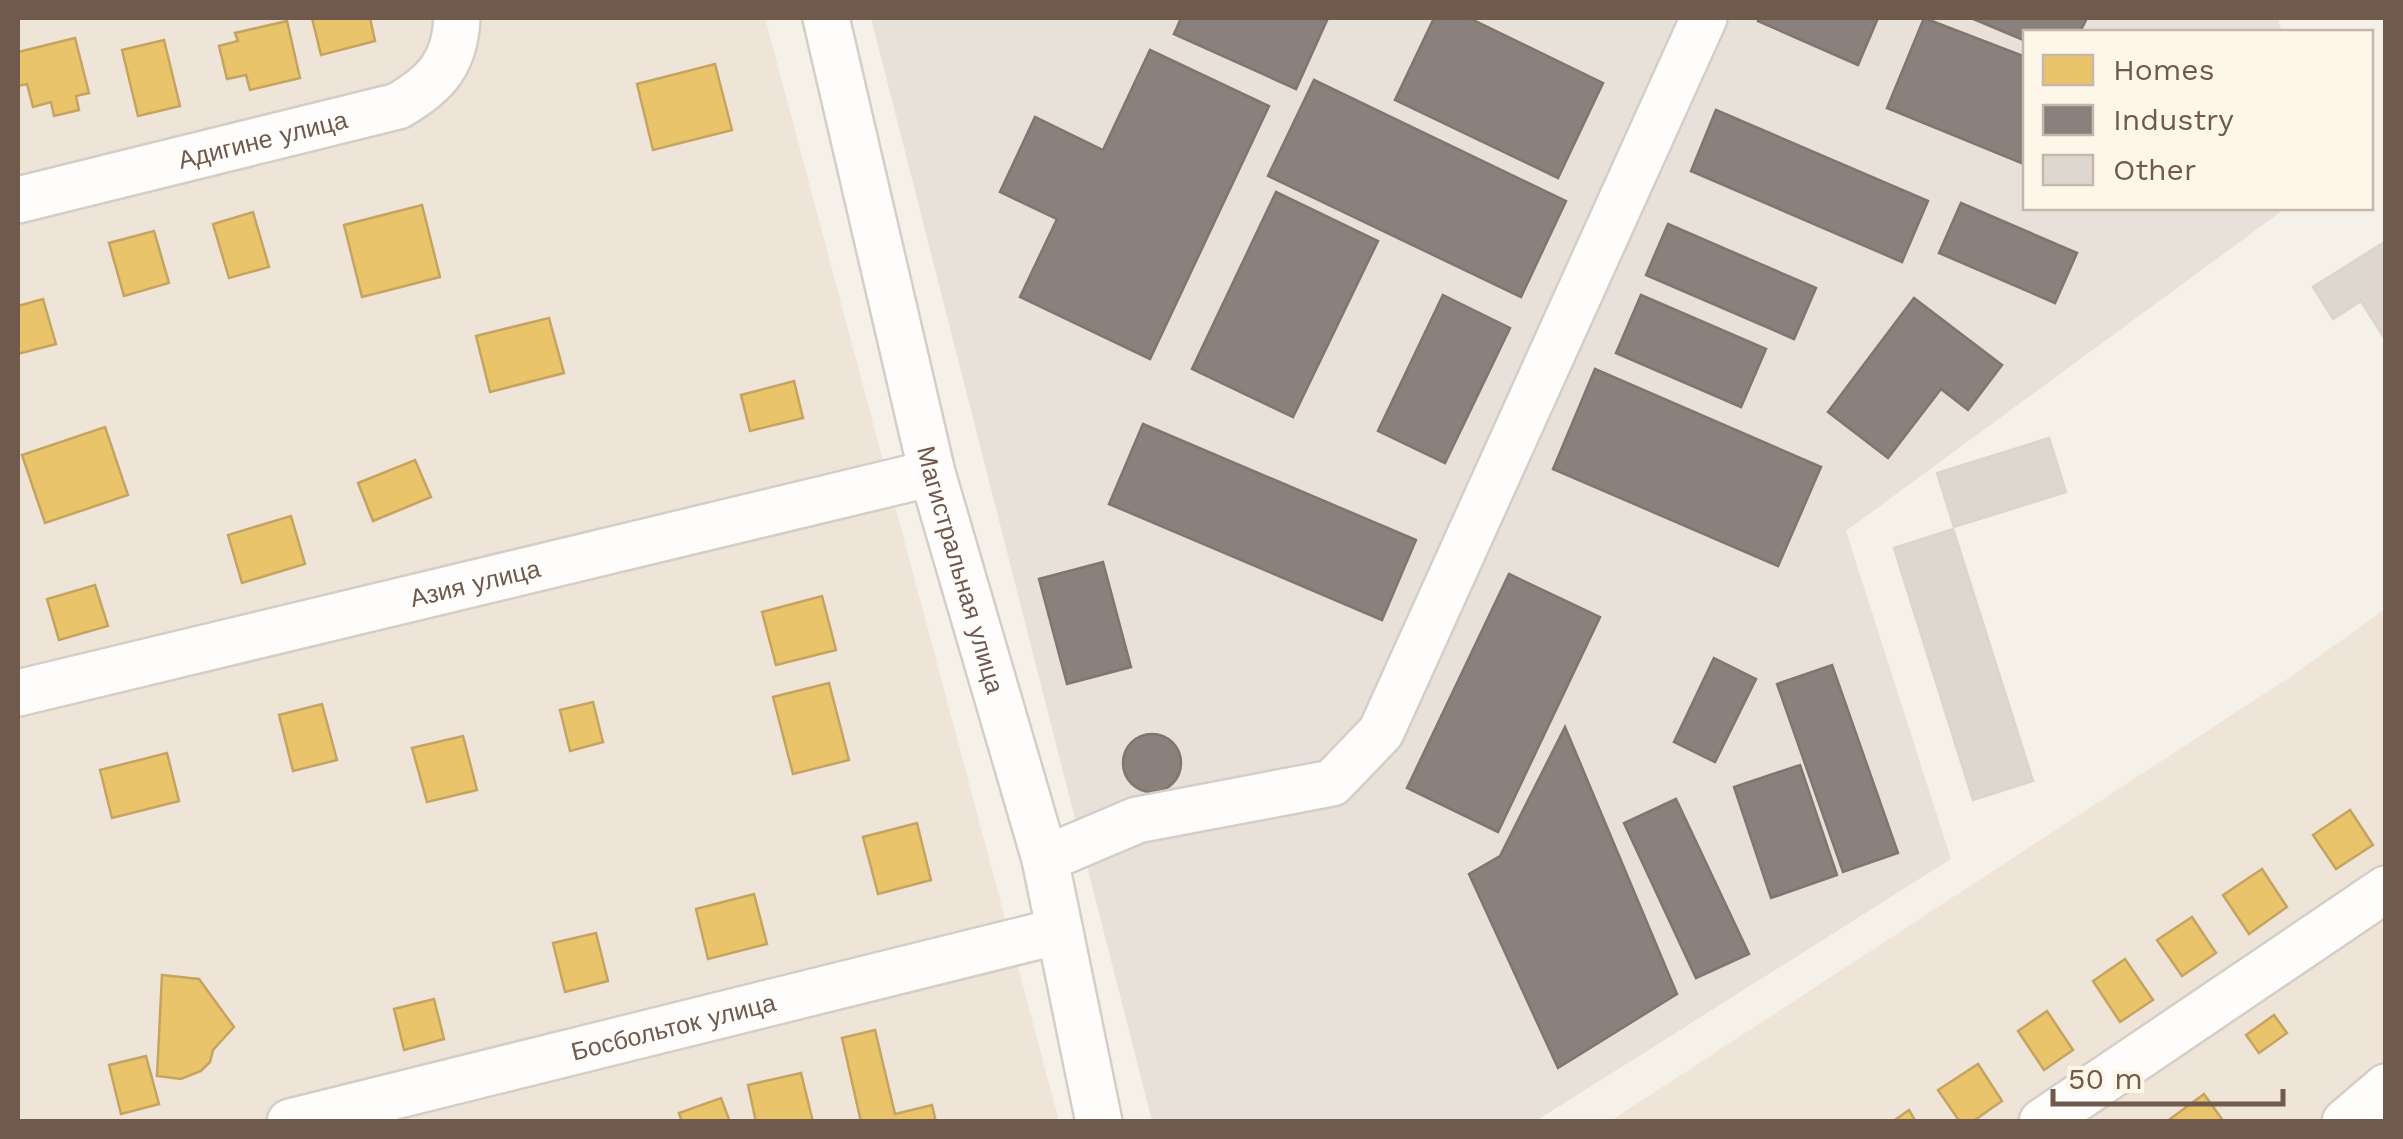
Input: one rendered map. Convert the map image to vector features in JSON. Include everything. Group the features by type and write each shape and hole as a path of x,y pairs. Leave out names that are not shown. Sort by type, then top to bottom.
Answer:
{"street":[{"name":"Адигине улица","path":"18,200 398,106 430,87 447,66 458,18"},
{"name":"Магистральная улица","path":"826,18 932,473 1045,859 1099,1122"},
{"path":"1045,859 1137,820 1332,783 1381,732 1704,18"},
{"name":"Азия улица","path":"18,693 932,473"},
{"path":"2042,1122 2386,889"},
{"name":"Босбольток улица","path":"290,1122 1059,932"},
{"path":"2345,1122 2386,1086"}],"shaded area":[{"path":"18,18 765,18 1059,1121 18,1121"},
{"path":"871,18 2278,18 2281,30 2023,30 2023,210 2283,210 1846,531 1951,859 1536,1121 1152,1121"},
{"path":"2385,609 2385,1121 1609,1122 2293,675"}],"building: Homes":[{"path":"312,18 370,18 375,41 321,55"},
{"path":"287,21 300,78 250,90 246,75 227,79 219,46 238,41 235,33"},
{"path":"75,38 89,93 76,96 79,110 54,116 51,102 33,107 27,84 18,86 18,52"},
{"path":"164,40 180,106 138,116 122,50"},
{"path":"715,64 732,130 653,150 637,84"},
{"path":"422,205 440,277 362,297 344,225"},
{"path":"253,212 269,267 229,278 213,224"},
{"path":"154,231 169,283 124,296 109,243"},
{"path":"43,299 56,344 18,354 18,306"},
{"path":"549,318 564,373 490,392 476,336"},
{"path":"794,381 803,418 750,431 741,395"},
{"path":"105,427 128,495 45,523 22,455"},
{"path":"415,460 431,497 373,521 358,483"},
{"path":"291,516 305,564 242,583 228,535"},
{"path":"95,585 108,626 59,640 47,599"},
{"path":"822,596 836,650 776,665 762,612"},
{"path":"829,683 849,760 793,774 773,697"},
{"path":"593,702 603,742 570,751 560,710"},
{"path":"322,704 337,760 293,771 279,715"},
{"path":"463,736 477,790 427,802 412,748"},
{"path":"167,753 179,801 112,818 100,770"},
{"path":"2350,810 2373,845 2336,869 2313,835"},
{"path":"917,823 931,880 878,894 863,837"},
{"path":"2262,869 2287,907 2249,934 2223,895"},
{"path":"754,894 767,944 708,959 696,909"},
{"path":"2192,917 2216,953 2182,976 2157,940"},
{"path":"596,933 608,981 565,992 553,943"},
{"path":"2125,959 2153,1000 2120,1022 2093,981"},
{"path":"162,975 199,979 234,1027 201,1071 181,1079 157,1076"},
{"path":"434,999 444,1039 404,1050 394,1009"},
{"path":"2047,1011 2073,1050 2044,1070 2018,1031"},
{"path":"2274,1015 2287,1033 2259,1053 2246,1035"},
{"path":"875,1030 895,1114 932,1105 936,1122 861,1122 842,1038"},
{"path":"146,1056 159,1104 121,1114 109,1065"},
{"path":"1978,1064 2002,1101 1972,1122 1960,1122 1938,1090"},
{"path":"801,1073 813,1122 756,1122 748,1085"},
{"path":"2204,1094 2224,1122 2166,1122"},
{"path":"721,1098 730,1122 682,1122 679,1113"},
{"path":"1909,1110 1916,1122 1892,1122"}],"building: Industry":[{"path":"1181,18 1328,18 1296,89 1174,34"},
{"path":"1434,18 1469,18 1603,83 1558,178 1395,100"},
{"path":"1878,18 1858,65 1758,21"},
{"path":"1924,18 2023,56 2023,164 1887,108"},
{"path":"1971,18 2087,18 2081,30 2023,30 2023,40"},
{"path":"1150,50 1269,106 1150,359 1020,297 1057,219 1000,192 1035,117 1103,150"},
{"path":"1314,80 1566,201 1521,297 1268,176"},
{"path":"1716,110 1928,201 1902,262 1691,171"},
{"path":"1276,192 1378,241 1293,417 1192,369"},
{"path":"1961,203 2077,253 2055,303 1939,253"},
{"path":"1668,224 1816,288 1794,339 1646,275"},
{"path":"1443,295 1510,328 1445,463 1378,431"},
{"path":"1641,295 1766,349 1741,407 1616,353"},
{"path":"1914,298 2002,365 1968,410 1941,389 1888,458 1828,412"},
{"path":"1595,369 1821,467 1778,566 1553,469"},
{"path":"1143,424 1416,540 1382,620 1109,504"},
{"path":"1103,562 1131,667 1067,684 1039,579"},
{"path":"1509,574 1600,617 1498,832 1407,788"},
{"path":"1714,658 1756,679 1715,762 1674,742"},
{"path":"1832,665 1898,853 1843,872 1777,684"},
{"path":"1565,727 1677,994 1558,1068 1469,874 1500,856"},
{"path":"1152,734 1173,742 1181,763 1173,784 1152,792 1131,784 1123,763 1131,742"},
{"path":"1800,765 1837,875 1771,898 1734,787"},
{"path":"1676,799 1749,954 1696,978 1624,823"}],"building: Other":[{"path":"2383,243 2386,341 2361,301 2333,319 2313,287"},
{"path":"2049,438 2066,492 1954,527 1937,473"},
{"path":"1953,529 2033,781 1973,800 1894,548"}]}
